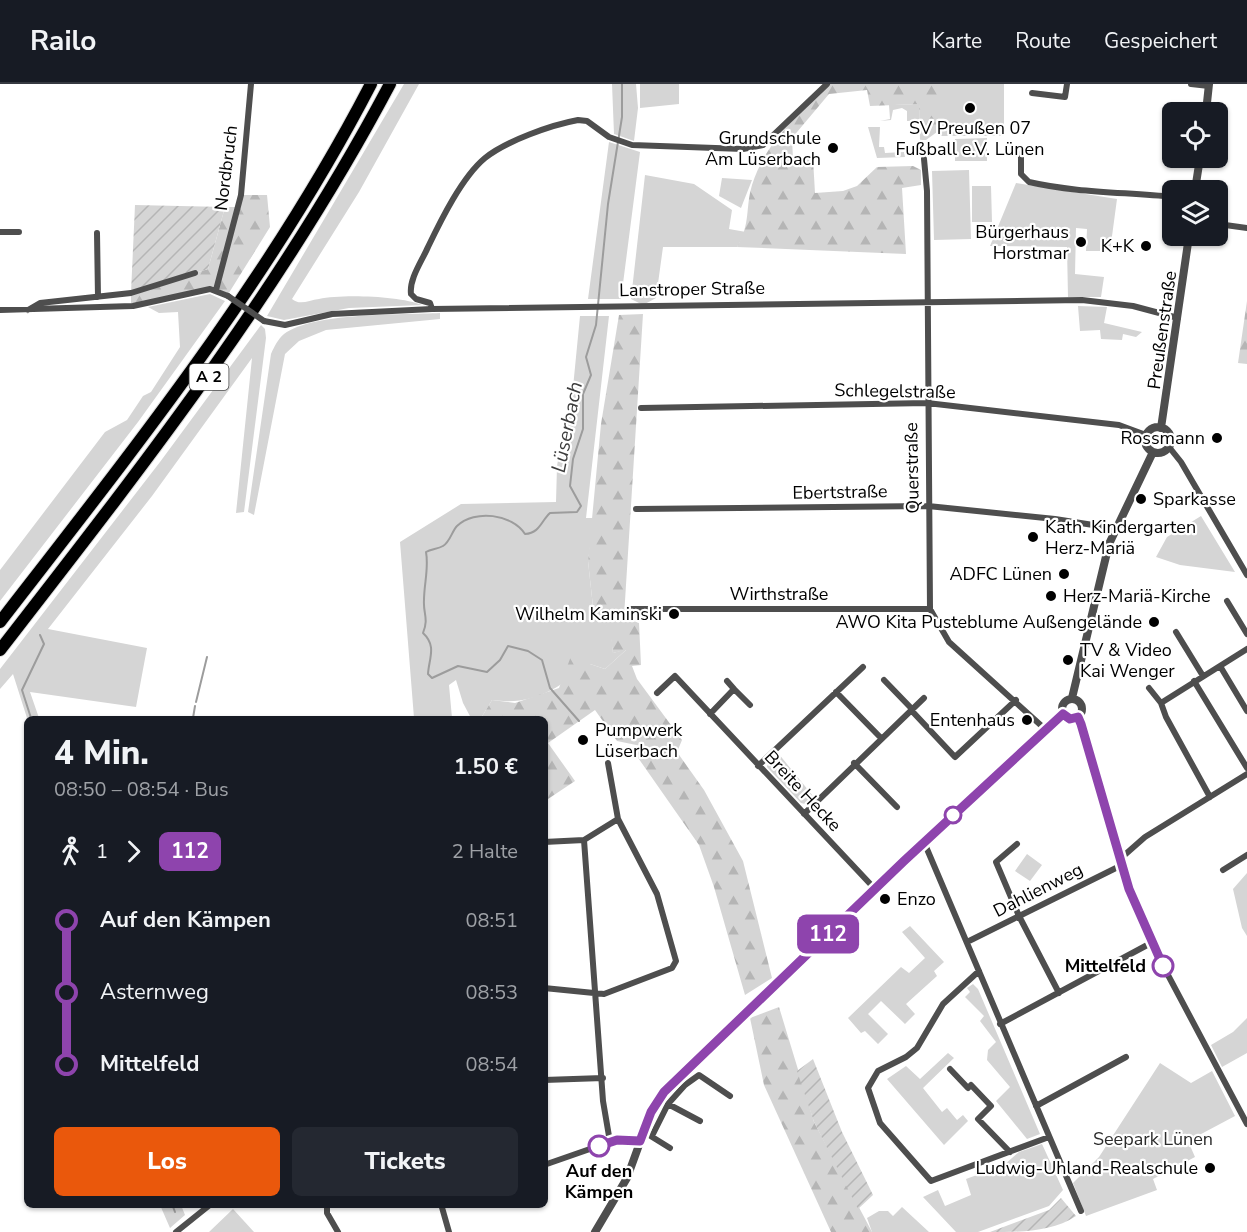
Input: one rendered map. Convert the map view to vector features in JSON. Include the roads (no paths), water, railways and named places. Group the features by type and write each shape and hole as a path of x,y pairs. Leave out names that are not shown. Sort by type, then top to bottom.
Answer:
{"highway":[{"name":"A 2","path":"0,622 154,423 223,328 307,198 371,84"},
{"name":"A 2","path":"0,650 163,439 237,336 300,241 390,84"}],"street":[{"name":"Nordbruch","path":"216,290 241,195 251,84"},
{"path":"432,309 430,303 416,299 411,288 447,211 471,173 485,158 510,143 578,120 587,121 617,140 627,143 727,149 763,145 827,84"},
{"path":"1032,93 1065,97 1067,84"},
{"path":"1191,84 1209,85 1207,102"},
{"path":"1021,154 1021,174 1029,182 1097,193 1113,191 1162,196"},
{"name":"Querstraße","path":"924,159 928,301 927,506 930,609 949,642 1016,700 1045,729"},
{"path":"1228,226 1247,228"},
{"path":"0,232 19,232"},
{"path":"97,233 98,297"},
{"name":"Preußenstraße","path":"1161,428 1189,246"},
{"path":"27,311 40,303 131,293 195,273"},
{"path":"0,310 27,311 133,306 202,290 216,290"},
{"name":"Lanstroper Straße","path":"216,290 264,321 285,325 332,314 432,309 928,301 1091,300 1133,306 1178,318"},
{"name":"Schlegelstraße","path":"641,408 927,404 1119,425 1146,435"},
{"path":"1169,447 1162,453 1153,452 1146,443 1146,435 1153,429 1161,428 1170,435 1169,447 1181,462 1247,575"},
{"path":"1063,714 1063,704 1072,698 1091,613 1114,532 1153,452"},
{"name":"Ebertstraße","path":"636,509 927,506 1054,519 1106,527 1114,532"},
{"path":"1227,601 1247,634"},
{"name":"Wirthstraße","path":"629,609 930,609"},
{"path":"1176,632 1203,676"},
{"path":"1161,703 1247,649"},
{"path":"1220,666 1247,711"},
{"path":"758,766 863,667"},
{"name":"Breite Hecke","path":"657,693 675,676 875,889"},
{"path":"884,680 955,757 1016,700"},
{"path":"727,681 750,705"},
{"path":"1194,681 1247,768"},
{"path":"1149,688 1161,703 1166,717 1210,797"},
{"path":"710,714 734,689"},
{"path":"836,692 880,738"},
{"path":"804,814 880,738 924,698"},
{"path":"1072,698 1079,701 1082,708 1078,717 1121,862 1151,943 1247,1124"},
{"path":"1063,714 1070,719 1078,717"},
{"path":"595,1232 627,1178 651,1112 664,1092 924,842 1063,714"},
{"path":"548,988 604,994 672,968 676,961 657,894 618,819 608,764"},
{"path":"854,764 897,807"},
{"path":"1121,862 1145,837 1247,774"},
{"path":"548,842 584,840 618,819"},
{"path":"584,840 603,1101 610,1142"},
{"path":"924,842 1081,1211"},
{"path":"1017,844 996,862 1019,916 1059,993"},
{"path":"1223,870 1247,855"},
{"name":"Dahlienweg","path":"967,942 1121,862"},
{"path":"1000,1024 1151,943"},
{"path":"979,971 943,1005 917,1048 906,1057 878,1071 868,1088 880,1123 931,1181 1049,1137"},
{"path":"1036,1106 1125,1058"},
{"path":"950,1069 968,1088 971,1085 991,1106 978,1119 1010,1152"},
{"path":"652,1136 668,1104 685,1085 699,1075 730,1096"},
{"path":"548,1080 603,1078"},
{"path":"668,1104 700,1121"},
{"path":"548,1164 610,1142 652,1136 670,1148"},
{"path":"176,1232 206,1208"},
{"path":"327,1208 327,1214 338,1232"},
{"path":"442,1208 449,1232"}],"waterway":[{"name":"Lüserbach","path":"579,721 550,688 542,660 528,651 508,646 500,660 487,672 458,666 432,678 428,674 431,647 423,633 426,620 424,605 426,552 443,546 457,526 473,517 503,518 519,527 525,534 537,529 550,513 577,512 581,506 570,486 573,459 583,429 583,394 591,375 586,357 596,325 608,204 622,117 622,84"},
{"path":"30,716 22,690 44,644 40,635"},
{"path":"196,702 207,657"},
{"path":"193,716 195,706"},
{"path":"174,1208 175,1212"}],"place":[{"name":"SV Preußen 07 Fußball e.V. Lünen","path":"970,108"},
{"name":"Grundschule Am Lüserbach","path":"833,148"},
{"name":"Bürgerhaus Horstmar","path":"1081,242"},
{"name":"K+K","path":"1146,246"},
{"name":"Rossmann","path":"1217,438"},
{"name":"Sparkasse","path":"1141,499"},
{"name":"Kath. Kindergarten Herz-Mariä","path":"1033,537"},
{"name":"ADFC Lünen","path":"1064,574"},
{"name":"Herz-Mariä-Kirche","path":"1051,596"},
{"name":"Wilhelm Kaminski","path":"674,614"},
{"name":"AWO Kita Pusteblume Außengelände","path":"1154,622"},
{"name":"TV & Video Kai Wenger","path":"1068,660"},
{"name":"Entenhaus","path":"1027,720"},
{"name":"Pumpwerk Lüserbach","path":"583,740"},
{"name":"Enzo","path":"885,899"},
{"name":"Mittelfeld","path":"1163,966"},
{"name":"Auf den Kämpen","path":"599,1146"},
{"name":"Ludwig-Uhland-Realschule","path":"1210,1168"}],"park label":[{"name":"Seepark Lünen","path":"1153,1139"}]}
